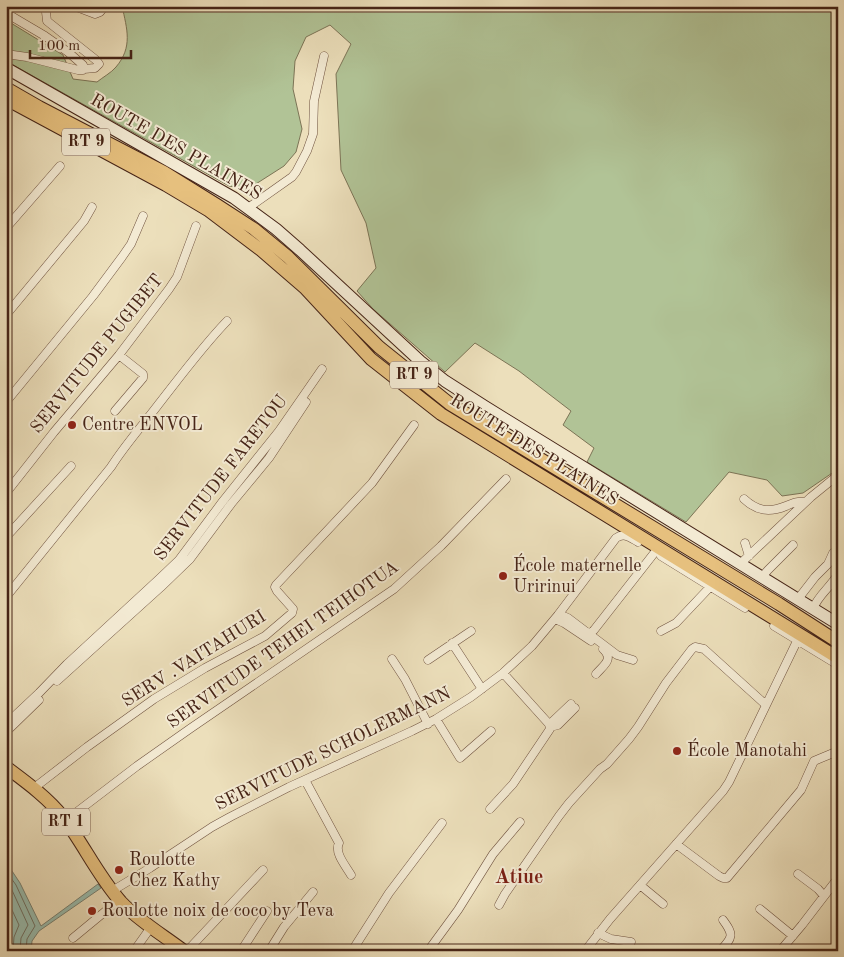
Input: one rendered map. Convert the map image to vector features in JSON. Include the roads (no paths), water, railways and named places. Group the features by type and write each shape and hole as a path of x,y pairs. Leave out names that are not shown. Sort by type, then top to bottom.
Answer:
{"main road":[{"name":"ROUTE DES PLAINES","path":"6,68 221,190 248,208 296,246 402,345 445,381 745,560 762,578 838,624"},
{"name":"ROUTE DES PLAINES","path":"6,88 164,172 217,205 254,230 288,257 379,347 450,404 779,604 838,642"},
{"name":"ROUTE DES PLAINES","path":"6,99 166,185 208,210 261,250 305,288 371,359 441,414 838,658"},
{"name":"RT 1","path":"6,767 52,804 81,844 100,875 134,914 186,951"}],"street":[{"path":"6,54 27,57 78,70 95,68 99,64 47,21 46,12 49,6"},
{"path":"74,6 96,14 104,6"},
{"path":"6,13 68,52 83,65 84,69"},
{"path":"248,208 292,176 307,151 313,134 314,101 324,56"},
{"path":"6,228 60,166"},
{"path":"6,315 84,221 92,207"},
{"path":"6,402 93,296 122,257 131,244 143,216"},
{"name":"SERVITUDE PUGIBET","path":"6,493 54,432 119,355 177,277 196,226"},
{"path":"6,597 176,382 227,321"},
{"path":"115,411 142,378 142,374 119,355"},
{"name":"SERVITUDE FARETOU","path":"6,724 67,664 179,560 279,431 322,369"},
{"name":"SERVITUDE FARETOU","path":"6,732 67,671 190,559 231,504 269,458 306,402"},
{"name":"SERV .VAITAHURI","path":"34,788 154,699 205,668 265,636 292,613 294,609 277,591 276,585 372,484 414,425"},
{"path":"6,537 72,466"},
{"path":"745,560 805,502 838,475"},
{"name":"SERVITUDE TEHEI TEIHOTUA","path":"65,821 191,728 394,590 506,479"},
{"path":"744,499 758,508 769,511 797,501 805,502"},
{"name":"SERVITUDE SCHOLERMANN","path":"73,938 116,895 150,868 212,827 240,811 305,780 428,724 482,689 532,646 616,538 622,535 632,538 655,552"},
{"path":"745,543 745,560"},
{"path":"762,578 793,545"},
{"path":"587,632 591,633 594,630 655,552 838,665"},
{"path":"798,599 814,577 828,564 833,554"},
{"path":"813,609 817,600 836,577 821,571"},
{"path":"661,631 676,623 710,587"},
{"path":"557,616 563,615 617,656 633,660"},
{"path":"557,616 608,655 608,661 596,674"},
{"path":"428,660 470,631"},
{"path":"585,951 598,933 723,791 797,641"},
{"path":"452,643 482,689"},
{"path":"499,905 559,816 628,739 692,649 700,647 704,649 766,705"},
{"path":"392,658 428,724"},
{"path":"502,673 550,726"},
{"path":"550,726 558,725 573,706"},
{"path":"436,719 460,758 491,731"},
{"path":"490,809 513,784 550,729 550,726"},
{"path":"676,844 718,876 727,878 802,790 814,761 838,751"},
{"path":"305,780 340,843 337,847 339,854 351,876"},
{"path":"428,951 458,910 493,854 520,822"},
{"path":"352,951 389,893 442,824"},
{"path":"186,951 264,870"},
{"path":"798,874 824,896"},
{"path":"780,951 838,878"},
{"path":"640,885 663,904"},
{"path":"269,951 284,927 313,892"},
{"path":"760,910 793,936"},
{"path":"241,951 267,911"},
{"path":"720,951 730,940 731,936 730,930 723,920"},
{"path":"134,951 151,927"},
{"path":"598,933 611,939 631,942"}],"water":[{"path":"6,862 20,883 41,926 98,884 101,888 39,931 32,941 31,951 6,951"}],"place":[{"name":"Centre ENVOL","path":"72,425"},
{"name":"École maternelle Uririnui","path":"503,576"},
{"name":"École Manotahi","path":"677,751"},
{"name":"Roulotte Chez Kathy","path":"119,870"},
{"name":"Roulotte noix de coco by Teva","path":"92,911"}],"district":[{"name":"Atiue","path":"519,878"}]}
